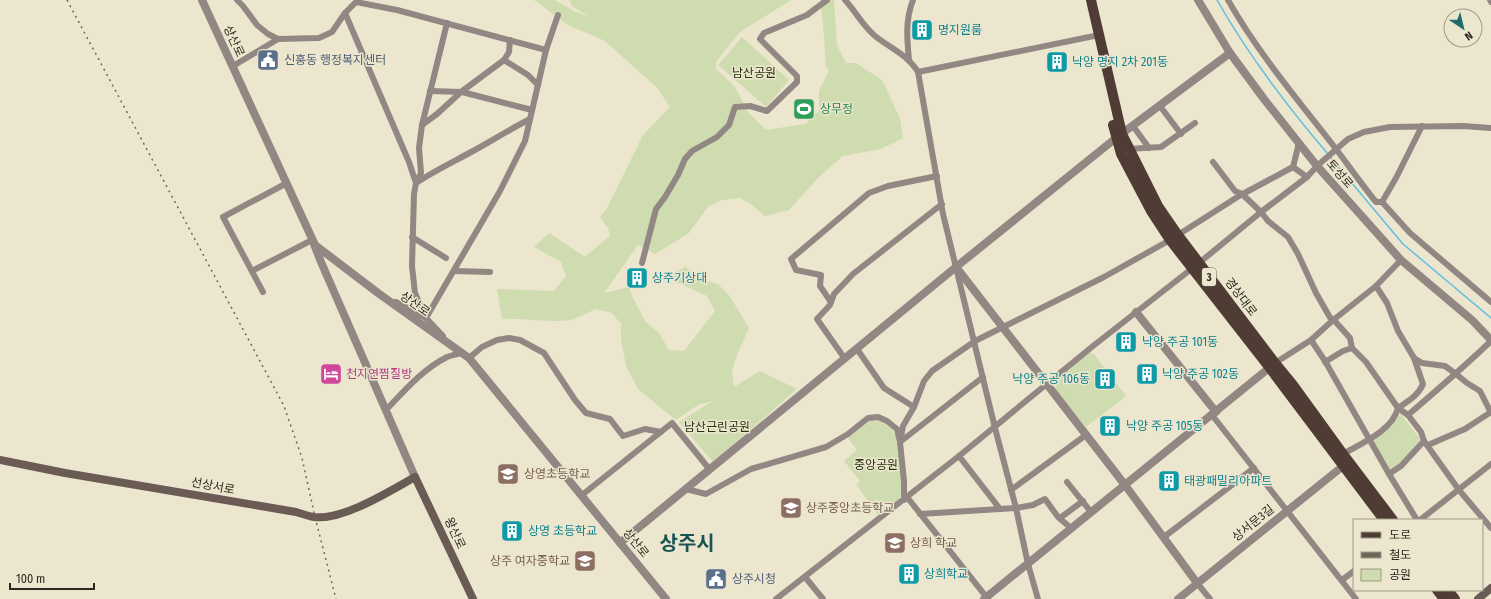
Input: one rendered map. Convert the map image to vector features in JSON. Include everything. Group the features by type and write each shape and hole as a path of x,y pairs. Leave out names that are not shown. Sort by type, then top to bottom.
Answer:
{"main road":[{"name":"경상대로","path":"1084,0 1096,35"},
{"name":"경상대로","path":"1091,0 1096,35 1119,136 1121,154 1150,211 1174,238 1272,365 1343,466 1383,519"},
{"name":"경상대로","path":"1119,136 1128,149 1174,238"},
{"name":"경상대로","path":"1272,365 1293,384 1343,454 1393,519"},
{"name":"선상서로","path":"0,460 65,473 277,508 315,517 335,515 350,511 415,477"},
{"name":"왕산로","path":"415,477 473,599"},
{"path":"1478,599 1491,588"},
{"path":"1438,591 1444,599"},
{"path":"1449,591 1455,599"}],"street":[{"name":"상산로","path":"202,0 315,245 378,293 466,356 582,495 666,599"},
{"path":"237,0 257,25 268,34 278,39 320,38 332,32 345,13 356,2 397,10 546,50"},
{"path":"642,262 656,210 678,175 685,159 692,151 718,137 726,129 733,116 735,107 750,106 768,111 797,82 797,76 760,39 764,33 807,15 827,0"},
{"path":"845,0 866,27 876,37 909,60 918,72 942,204 956,267 1016,508 1028,564 1038,599"},
{"path":"909,60 906,31 913,0"},
{"name":"토성로","path":"1198,0 1230,53 1299,143 1401,260 1467,315 1491,340"},
{"path":"1228,0 1277,74 1376,202 1382,202 1410,233 1491,302"},
{"path":"345,13 409,162 416,183"},
{"path":"426,318 500,191 525,141 546,50 558,15"},
{"path":"447,23 422,125 419,148 421,173 416,183 412,237 412,266 415,293 426,318 448,342"},
{"path":"918,72 1096,35"},
{"path":"233,66 278,39"},
{"path":"422,125 437,114 461,92 504,60 509,52 510,40"},
{"path":"620,543 956,267 1119,136 1230,53"},
{"path":"504,60 528,75 538,85"},
{"path":"430,91 461,92 532,110"},
{"path":"1160,106 1181,134"},
{"path":"416,183 433,172 530,119"},
{"path":"1128,149 1161,147 1195,123"},
{"path":"1133,126 1149,148"},
{"path":"776,599 995,428 1046,384 1307,177 1318,165 1348,139 1364,132 1390,126 1463,126 1491,128"},
{"path":"1382,202 1396,178 1422,126"},
{"path":"900,442 903,426 914,407 924,381 932,371 975,341 1104,277 1174,238 1242,194 1293,167 1299,143"},
{"path":"1213,162 1235,191 1242,194 1261,212 1268,221 1288,237 1298,254 1316,293 1333,320 1350,338 1352,348 1366,362 1398,408 1408,415 1459,490 1491,528"},
{"path":"1293,167 1307,177"},
{"path":"831,302 820,286 821,275 796,270 791,259 869,193 888,186 937,176"},
{"path":"263,292 223,216 287,183"},
{"path":"845,359 817,319 830,305 834,294 853,274 942,204"},
{"path":"412,237 446,258"},
{"path":"252,271 312,240 415,477"},
{"path":"686,489 706,494 751,469 826,447 848,434 868,418 878,417 887,421 897,429 900,442 906,499 920,514 986,598 1272,365 1310,340 1376,286 1401,260"},
{"path":"956,267 1086,434 1208,596 1201,599"},
{"path":"454,271 490,272"},
{"path":"1343,454 1386,428 1396,416 1398,408 1413,398 1420,391 1423,384 1414,358 1398,331 1387,303 1376,286"},
{"path":"378,293 426,318"},
{"path":"1136,312 1214,413 1254,468 1356,599"},
{"path":"386,410 414,382 448,356 466,356 497,340 509,338 520,340 544,353 575,400 586,413 610,419 623,436 645,429 660,432"},
{"path":"1310,340 1325,362 1416,519"},
{"path":"1408,415 1456,374 1491,340"},
{"path":"1325,362 1343,351 1352,348"},
{"path":"857,349 884,388 914,407"},
{"path":"1389,474 1401,466 1426,443 1465,429 1491,413 1480,391 1445,366 1422,363 1414,358"},
{"path":"900,442 983,376"},
{"path":"582,495 672,423 710,470"},
{"path":"1011,490 1086,434"},
{"path":"959,456 1000,509"},
{"path":"1421,519 1491,464"},
{"name":"상서문3길","path":"1178,599 1343,466"},
{"path":"1164,537 1254,468"},
{"path":"1067,482 1091,512"},
{"path":"920,514 1016,508 1033,505 1045,499 1060,518 1071,528"},
{"path":"1060,518 1083,501"},
{"path":"1342,580 1353,572"},
{"path":"806,577 823,599"}],"green space":[{"name":"남산근린공원","path":"534,0 555,0 572,10 589,17 572,6 569,0 791,0 740,32 716,62 716,69 735,87 748,112 766,130 805,124 819,111 819,91 829,70 826,66 820,0 834,0 837,45 846,63 856,63 882,80 900,118 903,138 881,149 843,156 819,177 789,210 765,216 751,204 740,198 722,200 708,207 688,234 655,254 638,245 604,293 629,287 645,321 659,333 669,350 684,351 715,311 707,296 667,278 685,267 705,280 718,284 729,295 749,328 737,355 732,371 734,387 760,371 797,389 713,462 679,422 713,401 698,405 676,420 638,389 626,366 621,340 621,324 612,313 596,309 573,319 562,321 502,319 497,289 554,291 566,276 561,262 534,247 549,233 585,257 610,236 608,228 600,217 606,210 643,135 670,107 657,88 605,41 568,25"},
{"name":"남산공원","path":"742,37 789,80 766,107 718,65"},
{"path":"1088,352 1094,354 1126,396 1086,427 1055,389 1057,378"},
{"path":"1401,414 1419,438 1420,442 1394,469 1390,469 1374,442 1376,436"},
{"name":"중앙공원","path":"871,420 886,425 894,433 896,437 902,478 901,494 899,499 878,515 856,484 860,481 844,461 857,450 848,438"}],"waterway":[{"path":"1217,0 1242,41 1269,80 1328,154"},
{"path":"1330,157 1403,244 1491,318"}],"railway":[{"path":"67,0 284,406 302,458 336,599"}],"place":[{"name":"명지원룸","path":"922,30"},
{"name":"신흥동 행정복지센터","path":"268,60"},
{"name":"낙양 명지 2차 201동","path":"1057,62"},
{"name":"상무정","path":"804,109"},
{"name":"상주기상대","path":"637,278"},
{"name":"낙양 주공 101동","path":"1126,342"},
{"name":"천지연찜질방","path":"331,374"},
{"name":"낙양 주공 102동","path":"1147,374"},
{"name":"낙양 주공 106동","path":"1105,379"},
{"name":"낙양 주공 105동","path":"1110,426"},
{"name":"상영초등학교","path":"508,474"},
{"name":"태광패밀리아파트","path":"1169,481"},
{"name":"상주중앙초등학교","path":"791,508"},
{"name":"상영 초등학교","path":"512,531"},
{"name":"상희 학교","path":"895,543"},
{"name":"상주 여자중학교","path":"585,561"},
{"name":"상희학교","path":"909,574"},
{"name":"상주시청","path":"716,579"}],"district":[{"name":"상주시","path":"687,543"}]}
